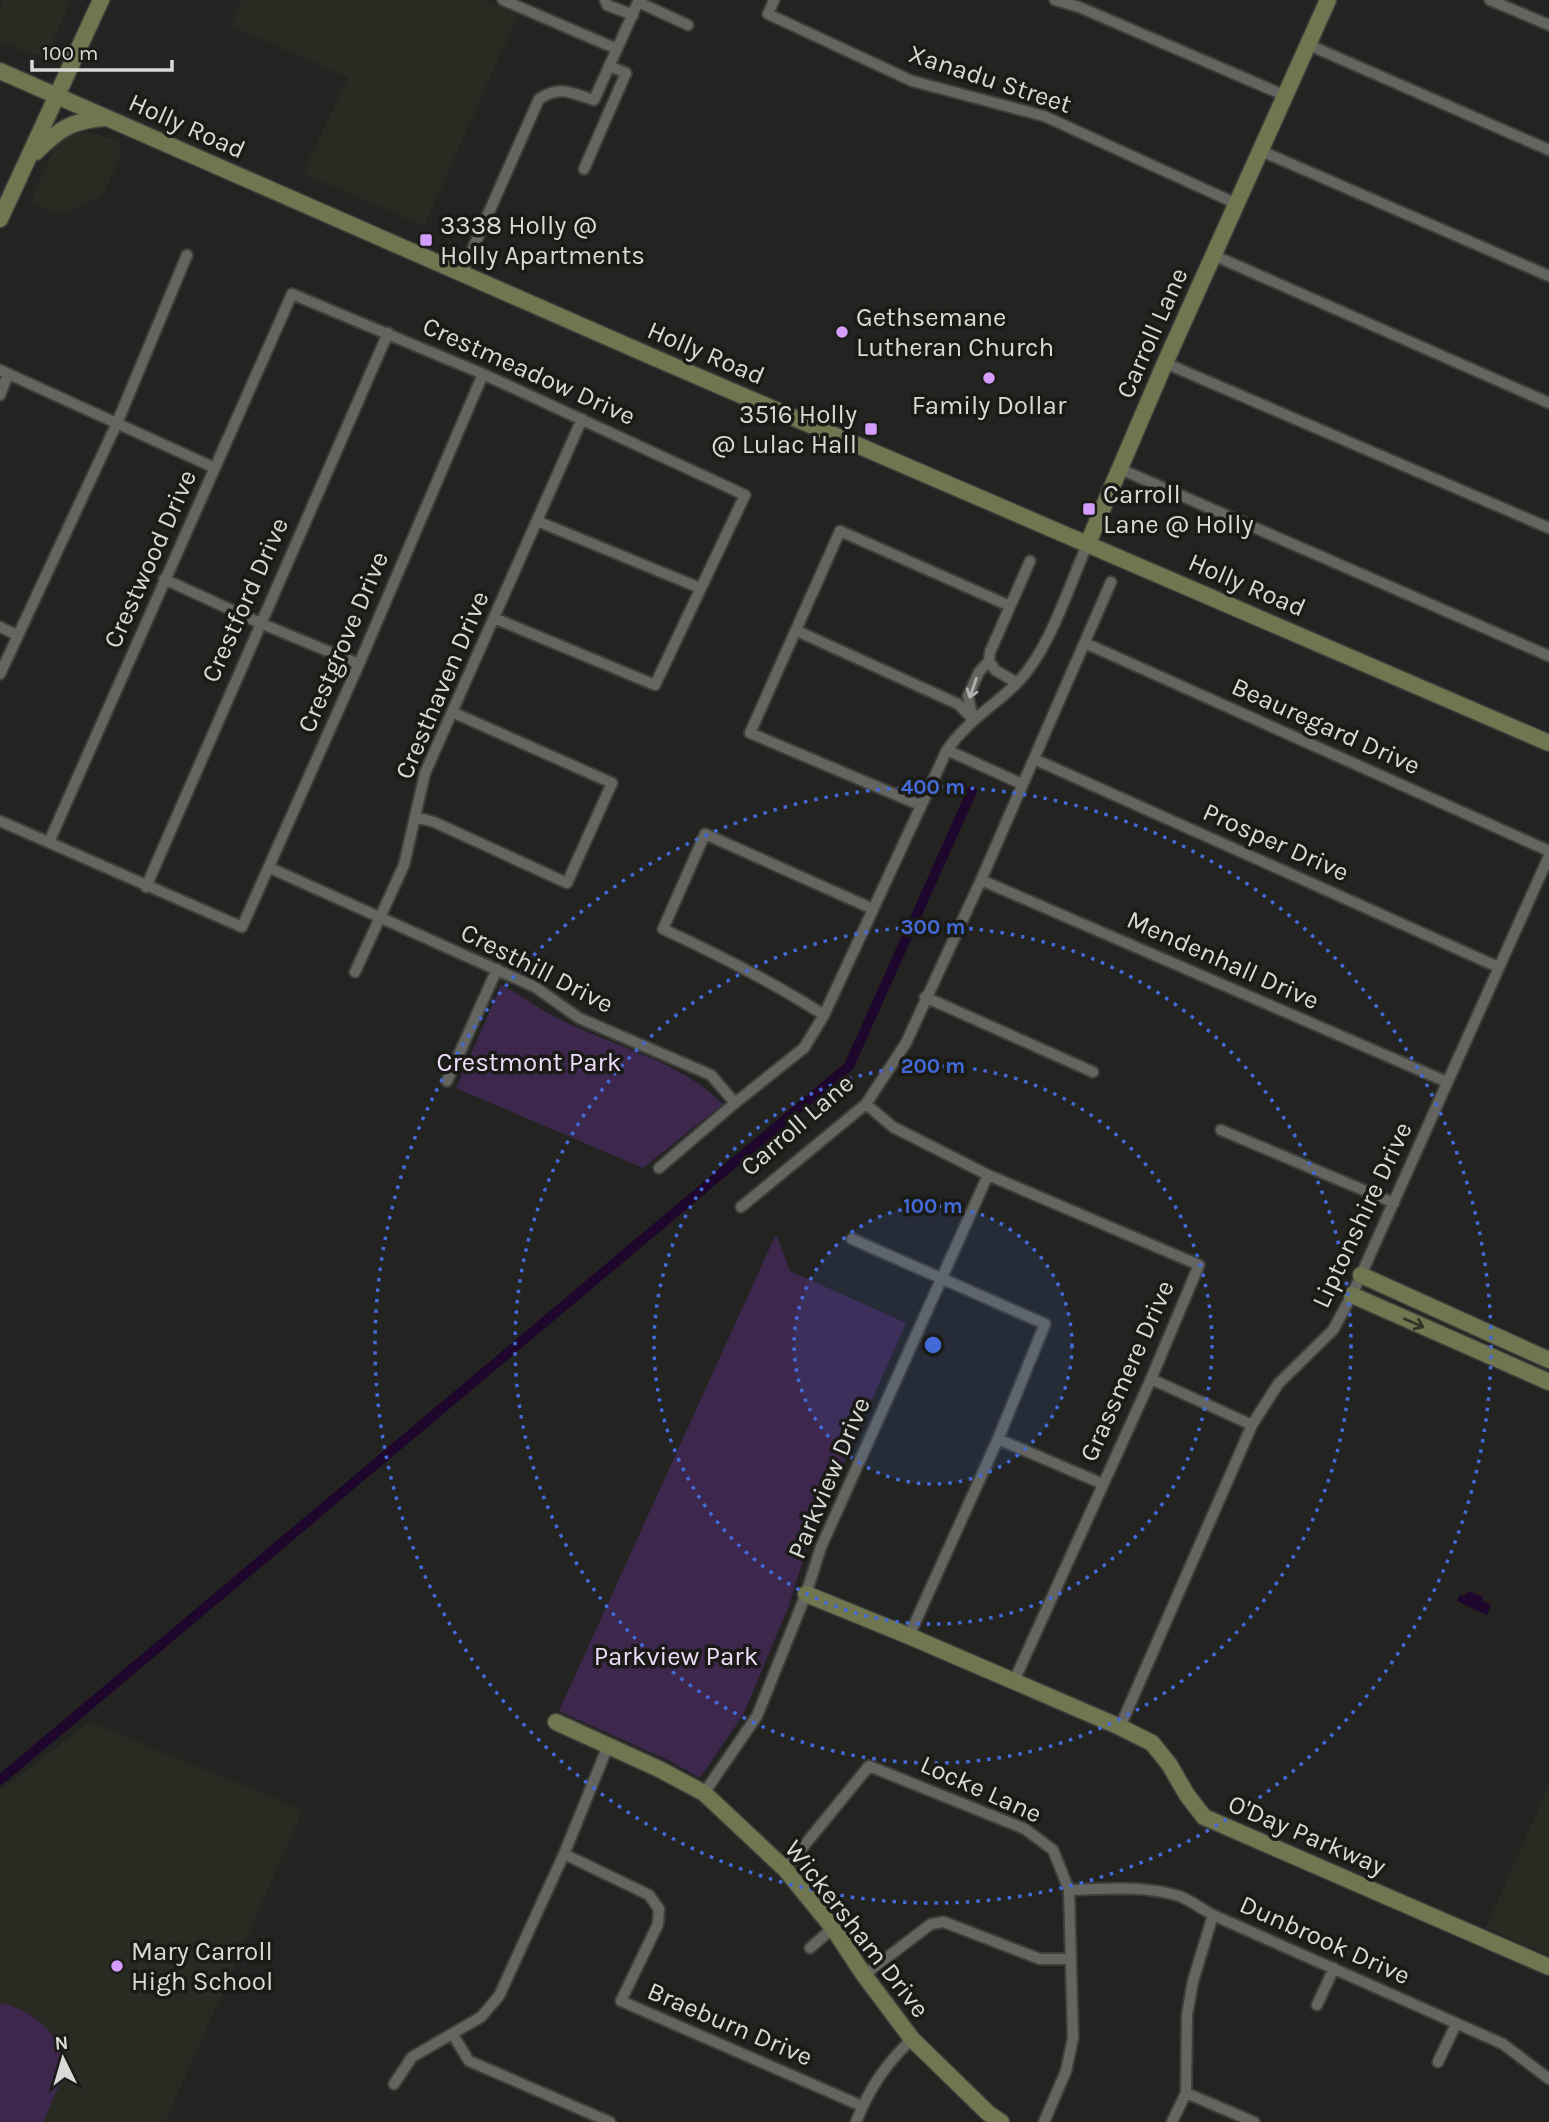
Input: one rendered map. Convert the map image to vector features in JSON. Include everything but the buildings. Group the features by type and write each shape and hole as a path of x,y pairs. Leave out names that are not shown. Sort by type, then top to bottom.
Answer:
{"street":[{"path":"0,219 101,0"},
{"path":"503,0 617,49"},
{"path":"605,0 607,5 633,15"},
{"name":"Xanadu Street","path":"774,0 768,14 912,81 1044,117 1237,204"},
{"path":"1055,0 1079,7 1286,96"},
{"name":"Carroll Lane","path":"659,1168 804,1048 824,1015 947,750 973,719 1017,683 1036,660 1164,363 1328,0"},
{"path":"1490,0 1549,25"},
{"path":"594,100 638,1 688,24"},
{"path":"1309,45 1549,150"},
{"path":"584,169 626,74 609,66"},
{"name":"Holly Road","path":"0,71 1549,743"},
{"path":"462,273 539,99 551,91 562,90 594,100 609,111"},
{"path":"29,158 52,136 70,124 106,118"},
{"path":"1261,151 1549,276"},
{"path":"0,674 117,423 187,255"},
{"path":"1213,255 1549,403"},
{"name":"Crestmeadow Drive","path":"292,294 483,374 745,495 700,588"},
{"name":"Crestwood Drive","path":"49,842 292,294"},
{"name":"Crestford Drive","path":"146,887 388,333"},
{"path":"1164,363 1549,528"},
{"path":"0,395 4,372 215,468"},
{"name":"Crestgrove Drive","path":"146,887 242,927 359,664 483,374"},
{"name":"Cresthaven Drive","path":"355,972 404,864 425,773 582,419"},
{"path":"1118,468 1549,656"},
{"path":"494,618 655,685 700,588 537,521"},
{"path":"920,805 750,733 840,531 1010,606"},
{"path":"973,719 968,696 979,672 989,662 990,652 1030,561"},
{"path":"164,579 359,664"},
{"name":"Carroll Lane","path":"741,1207 866,1104 906,1043 981,880 1111,582"},
{"path":"0,627 17,635"},
{"path":"797,631 958,704 973,719"},
{"name":"Beauregard Drive","path":"1085,643 1549,850"},
{"path":"989,662 995,670 1017,683"},
{"path":"415,817 434,822 567,883 612,783 452,712"},
{"path":"947,750 1022,784"},
{"name":"Prosper Drive","path":"1034,759 1498,967"},
{"path":"0,821 146,887"},
{"path":"824,1015 787,991 663,929 705,834 873,909"},
{"name":"Liptonshire Drive","path":"1120,1727 1252,1424 1278,1384 1333,1330 1352,1296 1549,856"},
{"name":"Cresthill Drive","path":"270,867 536,987 579,1018 711,1075 735,1103"},
{"name":"Mendenhall Drive","path":"981,880 1447,1082"},
{"path":"447,1081 497,969"},
{"path":"925,998 1093,1072"},
{"name":"Grassmere Drive","path":"866,1104 894,1127 988,1175 1199,1265 1151,1379 1014,1681"},
{"path":"1221,1130 1394,1203"},
{"name":"Parkview Drive","path":"704,1793 757,1716 806,1594 821,1547 988,1175"},
{"path":"852,1239 1045,1324 998,1438 909,1636"},
{"path":"1361,1275 1549,1360"},
{"path":"1352,1296 1549,1382"},
{"path":"1151,1379 1252,1424"},
{"path":"998,1438 1102,1484"},
{"name":"O'Day Parkway","path":"806,1594 1014,1681 1152,1743 1204,1817 1549,1967"},
{"name":"Wickersham Drive","path":"556,1722 659,1769 704,1793 785,1868 833,1928 912,2039 942,2059 991,2119"},
{"path":"394,2084 412,2057 481,2017 499,1996 564,1854 608,1746"},
{"name":"Locke Lane","path":"785,1868 869,1766 1025,1829 1053,1850 1069,1890 1073,2038 1066,2071 1044,2122"},
{"name":"Braeburn Drive","path":"564,1854 649,1895 659,1909 658,1924 621,2001 862,2106"},
{"name":"Dunbrook Drive","path":"1069,1890 1125,1889 1154,1891 1180,1897 1213,1915 1503,2044 1549,2079"},
{"path":"1172,2122 1186,2093 1187,2015 1193,1981 1213,1915"},
{"path":"864,1975 931,1924 944,1922 1040,1959 1070,1959"},
{"path":"810,1948 833,1928"},
{"path":"1317,2006 1334,1968"},
{"path":"1438,2062 1456,2024"},
{"path":"453,2035 469,2061 610,2122"},
{"path":"856,2122 862,2106 887,2064 912,2039"},
{"path":"1186,2093 1254,2122"}],"shaded area":[{"path":"4,0 71,0 50,48 35,55 0,41 0,8"},
{"path":"242,0 484,0 518,15 424,226 303,173 348,77 230,26"},
{"path":"92,133 119,141 120,157 103,195 67,213 58,213 30,204 54,148 65,135"},
{"path":"1469,1591 1483,1597 1482,1601 1491,1605 1487,1615 1457,1601 1460,1594 1464,1596"},
{"name":"Mary Carroll High School","path":"89,1722 303,1810 165,2122 0,2122 0,1791"},
{"path":"1549,1785 1549,1955 1486,1928"}],"green space":[{"name":"Crestmont Park","path":"501,985 561,1020 688,1077 723,1104 643,1168 456,1088"},
{"name":"Parkview Park","path":"776,1234 790,1271 906,1323 808,1544 788,1608 743,1715 700,1778 670,1761 559,1711"},
{"path":"0,2003 23,2011 42,2024 58,2043 69,2064 43,2122 0,2122"}],"waterway":[{"path":"0,1780 849,1066 972,791"}],"place":[{"name":"3338 Holly @ Holly Apartments","path":"426,240"},
{"name":"Gethsemane Lutheran Church","path":"842,332"},
{"name":"Family Dollar","path":"989,378"},
{"name":"3516 Holly @ Lulac Hall","path":"871,429"},
{"name":"Carroll Lane @ Holly","path":"1089,509"},
{"name":"Mary Carroll High School","path":"117,1966"}]}
